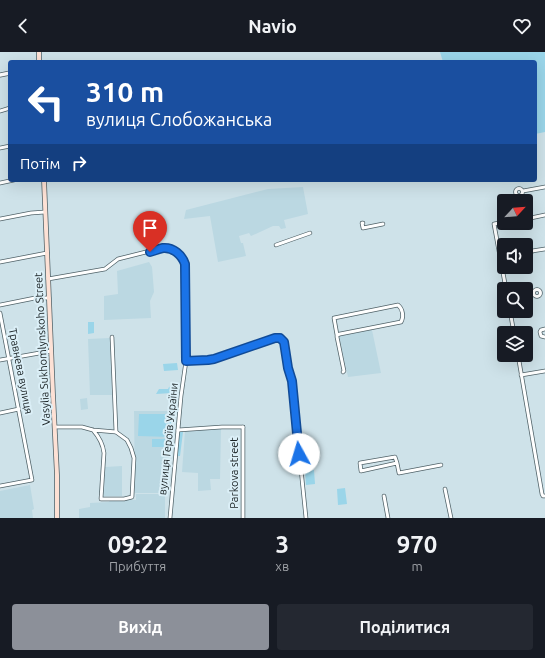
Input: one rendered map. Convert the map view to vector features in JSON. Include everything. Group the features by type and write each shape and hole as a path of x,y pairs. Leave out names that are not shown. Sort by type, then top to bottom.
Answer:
{"main road":[{"name":"Vasylia Sukhomlynskoho Street","path":"44,182 55,428 57,518"}],"street":[{"path":"523,191 545,187"},
{"path":"0,219 45,212"},
{"path":"533,218 545,216"},
{"path":"497,223 494,224 505,282"},
{"path":"363,224 363,228 383,224"},
{"path":"276,245 310,233"},
{"name":"вулиця Героїв України","path":"48,279 105,269 118,259 162,248 169,249 179,254 184,260 186,361 173,472 170,518"},
{"path":"533,252 545,249"},
{"path":"0,262 47,253"},
{"path":"541,292 545,291"},
{"path":"0,305 35,298 49,298"},
{"path":"338,335 401,322 403,319 402,310 398,305 334,318 343,372"},
{"name":"Травнева вулиця","path":"0,313 32,480 0,486"},
{"path":"545,329 541,330 540,332 541,336 545,336"},
{"path":"112,337 116,432"},
{"path":"186,361 214,359 275,338 280,338 284,342 288,368 292,381 306,518"},
{"path":"0,360 52,351"},
{"path":"519,362 544,496"},
{"path":"521,375 545,371"},
{"path":"0,413 19,409"},
{"path":"55,428 82,427 100,431 116,432 127,440 132,448 134,458 132,497 101,499 105,457 100,438 94,430"},
{"name":"Parkova street","path":"178,430 243,427 243,518"},
{"path":"98,435 100,431"},
{"path":"397,463 361,471 360,463 394,456 397,463 399,473 441,465"},
{"path":"445,489 451,518"},
{"path":"384,496 388,518"}],"shaded area":[{"path":"440,52 545,52 545,132 537,134 537,60 442,60"},
{"path":"303,187 308,214 284,220 286,228 281,229 279,226 273,226 251,236 249,233 239,236 241,243 243,243 246,256 218,262 210,216 184,219 186,210 268,189"},
{"path":"149,262 152,267 154,292 150,301 151,318 104,320 104,296 118,294 117,271"},
{"path":"88,322 94,322 94,333 88,334"},
{"path":"372,330 381,373 348,377 339,336"},
{"path":"110,338 112,395 90,395 88,339"},
{"path":"177,363 178,370 164,371 163,364"},
{"path":"174,386 175,388 173,389 172,393 156,394 159,389 168,389 169,387"},
{"path":"87,398 88,409 81,410 80,399"},
{"path":"134,411 174,411 165,493 135,493"},
{"path":"139,414 172,414 171,437 138,436"},
{"path":"221,429 220,479 210,479 211,490 198,491 198,473 182,472 185,431"},
{"path":"179,432 183,432 180,456 176,456"},
{"path":"152,439 165,439 165,447 152,447"},
{"path":"122,466 122,496 104,496 105,467"},
{"path":"314,470 315,484 306,485 305,471"},
{"path":"30,485 34,509 32,510 33,518 0,518 0,491"},
{"path":"345,488 347,504 338,505 337,489"},
{"path":"136,494 165,494 165,518 79,518 79,509 90,507 90,503 109,502 110,500 136,500"}],"route":[{"path":"150,252 166,248 179,254 184,260 186,361 214,359 275,338 280,338 284,342 288,368 292,381 299,454"}]}
